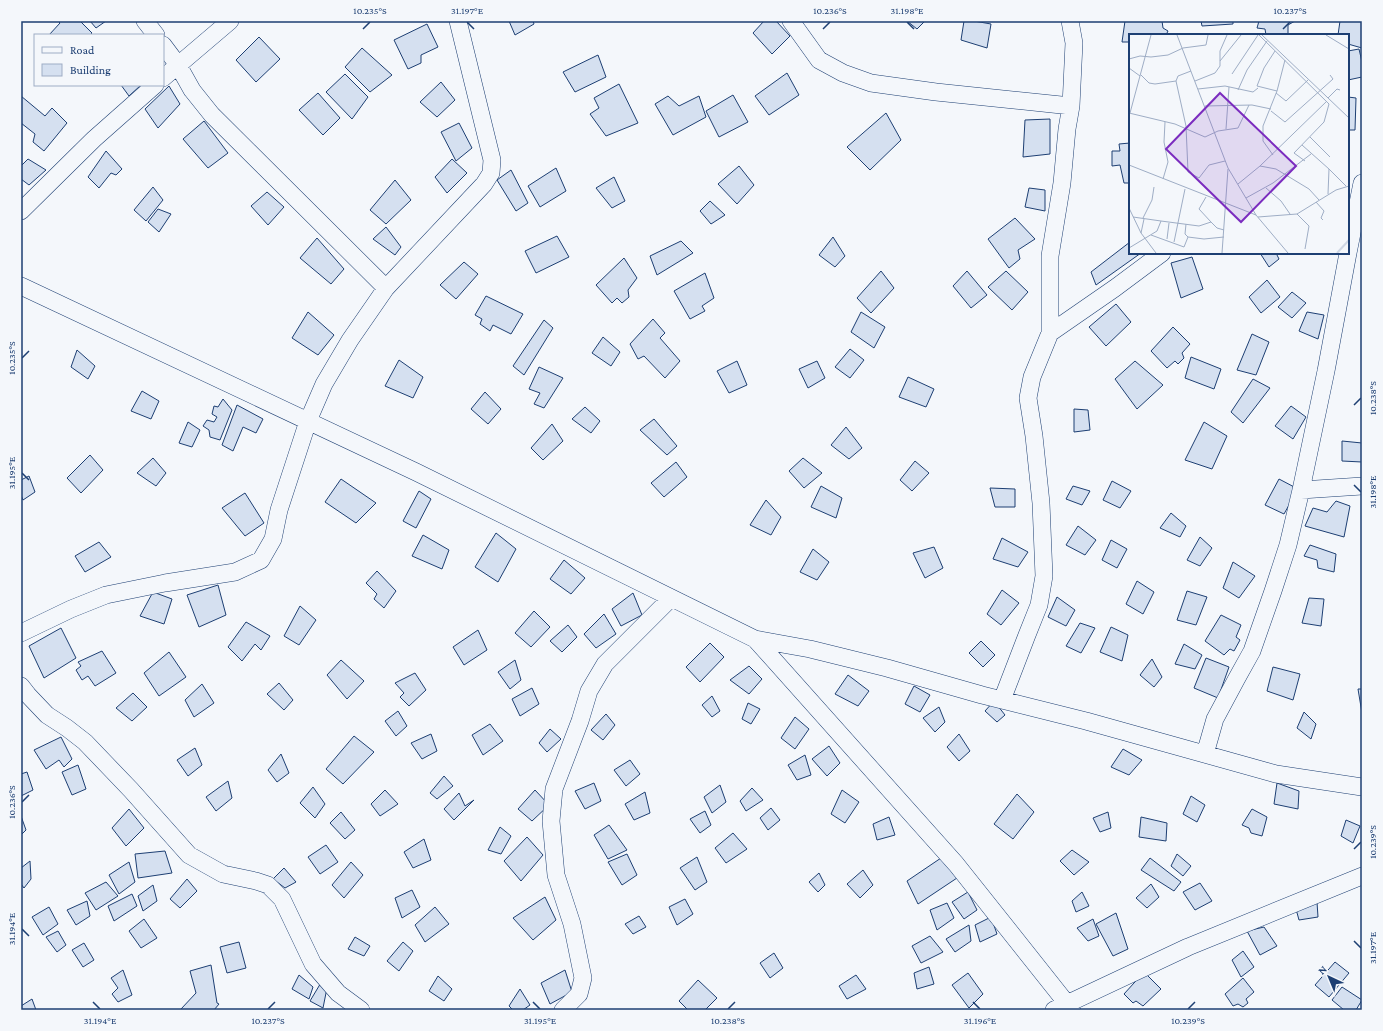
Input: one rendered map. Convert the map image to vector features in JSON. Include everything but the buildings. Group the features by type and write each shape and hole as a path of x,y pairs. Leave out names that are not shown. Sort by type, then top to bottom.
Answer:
{"street":[{"path":"145,21 155,34"},
{"path":"164,77 230,21"},
{"path":"21,633 71,609 106,595 165,583 235,572 261,560 273,539 279,510 308,421 324,384 350,340 386,288 484,184 491,173 492,160 458,21"},
{"path":"791,21 819,60 843,73 871,83 936,92 1071,106"},
{"path":"1002,700 1039,605 1044,576 1041,503 1034,436 1028,398 1032,377 1050,333 1050,256 1062,184 1067,129 1071,106 1074,43 1070,21"},
{"path":"164,46 178,65 192,90 212,115 386,288"},
{"path":"21,211 94,139 154,86"},
{"path":"1349,247 1358,191"},
{"path":"1050,333 1161,254"},
{"path":"1205,754 1215,719 1252,651 1274,591 1286,552 1301,490 1326,371 1348,254"},
{"path":"21,286 416,472 755,639 810,649 886,668 1276,774 1362,787"},
{"path":"1301,490 1362,486"},
{"path":"563,1010 579,994 583,978 572,924 556,875 551,821 554,789 580,721 589,691 604,664 671,598"},
{"path":"755,639 956,864 1064,1008 1188,947 1362,876"},
{"path":"21,686 47,715 85,742 131,790 189,855 223,874 256,881 268,886 282,899 314,964 338,993 361,1010"}]}
